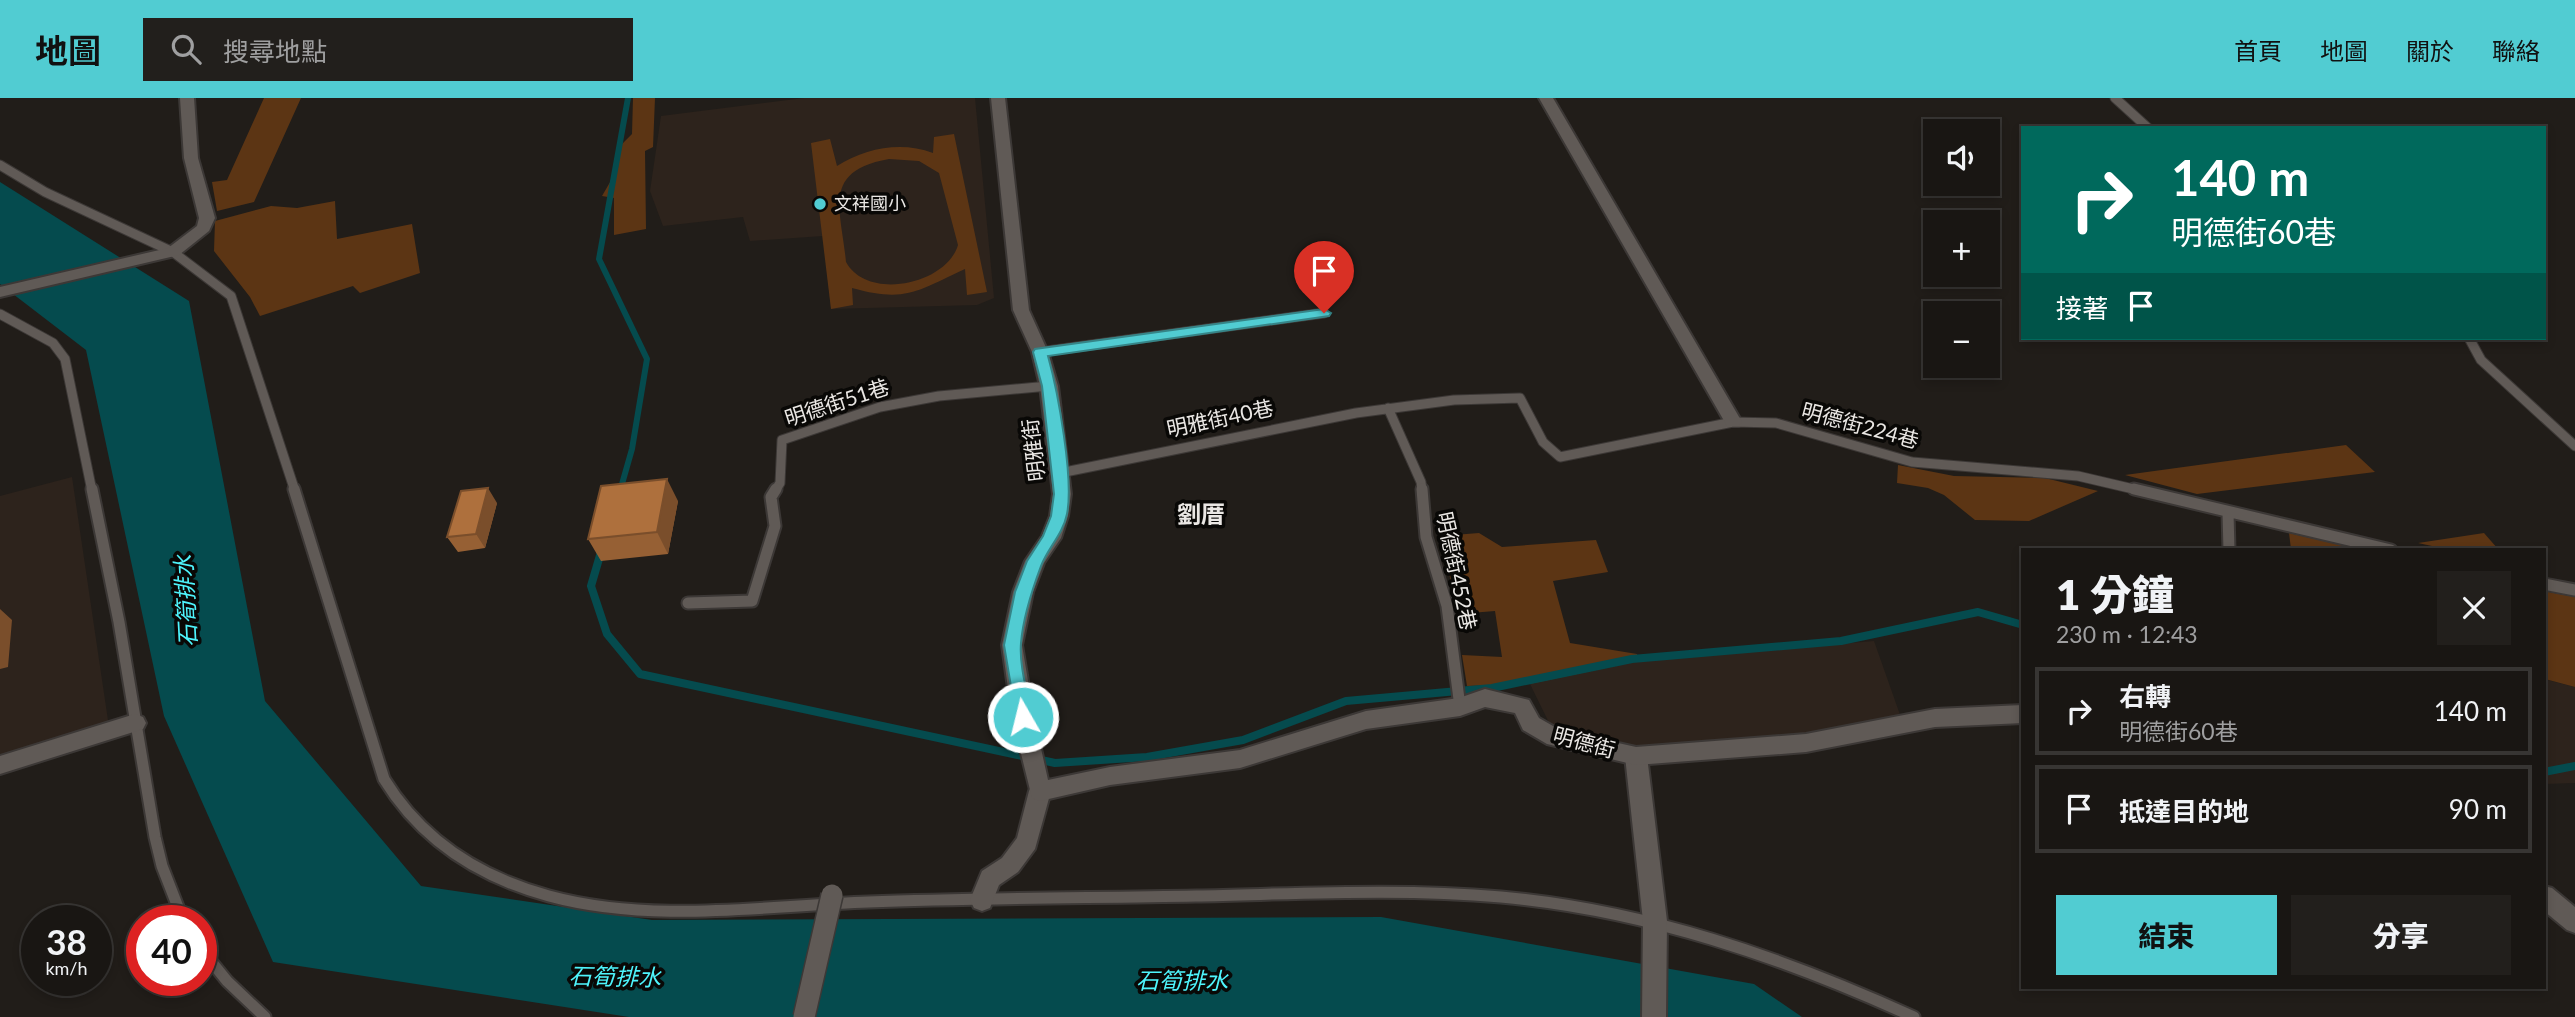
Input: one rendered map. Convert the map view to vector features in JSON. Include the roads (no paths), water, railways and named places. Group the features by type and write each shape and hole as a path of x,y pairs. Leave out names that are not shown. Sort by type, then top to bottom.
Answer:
{"street":[{"path":"0,292 173,252 204,228 207,218 191,158 187,98"},
{"name":"明雅街","path":"998,98 1021,310 1040,352 1049,386 1062,494 1059,516 1027,582 1012,645 1023,717 1040,791"},
{"path":"1546,98 1733,422"},
{"name":"明德街","path":"1040,791 1110,776 1240,759 1366,720 1460,707 1485,698 1522,706 1531,724 1555,738 1636,756 1806,743 1935,718 2021,714"},
{"path":"0,765 135,723"},
{"path":"1636,756 1655,921 1654,1017"},
{"path":"982,900 990,878 1010,865 1027,842 1040,791"},
{"path":"804,1017 832,895"},
{"path":"2546,898 2575,922"}],"lane":[{"path":"2115,98 2145,126"},
{"path":"0,166 45,192 173,252 231,296 273,420 384,779 403,811 441,847 498,878 535,892 612,908 689,912 842,903 1305,894 1451,894 1551,903 1655,921 1780,960 1914,1017"},
{"path":"1040,352 1324,313"},
{"path":"0,314 53,343 65,359 119,622 162,866 177,905"},
{"path":"2470,340 2481,360 2575,446"},
{"name":"明德街51巷","path":"688,603 752,601 775,526 771,497 779,483 782,440 880,407 939,396 1049,386"},
{"name":"明德街224巷","path":"1388,408 1486,397 1520,398 1543,442 1560,457 1733,422 1776,423 1912,462 2078,476 2383,548"},
{"name":"明雅街40巷","path":"1060,472 1282,426 1388,408"},
{"name":"明德街452巷","path":"1388,408 1421,482 1426,537 1447,606 1460,707"},
{"path":"2228,513 2229,548"},
{"path":"2546,584 2575,590"},
{"path":"217,969 265,1017"}],"water":[{"name":"石筍排水","path":"0,182 189,301 265,701 421,886 652,920 1381,917 1754,984 1802,1017 629,1017 273,962 164,716 86,350 0,284"}],"waterway":[{"path":"620,491 632,449 647,359 599,259 628,98"},
{"path":"619,493 620,489"},
{"path":"601,552 591,586 607,634 640,674 1055,763 1147,757 1243,740 1346,701 1492,688 1632,659 1841,641 1978,612 2021,624"},
{"path":"2546,772 2575,766"}],"place":[{"name":"文祥國小","path":"820,204"}],"district":[{"name":"劉厝","path":"1201,515"}]}
